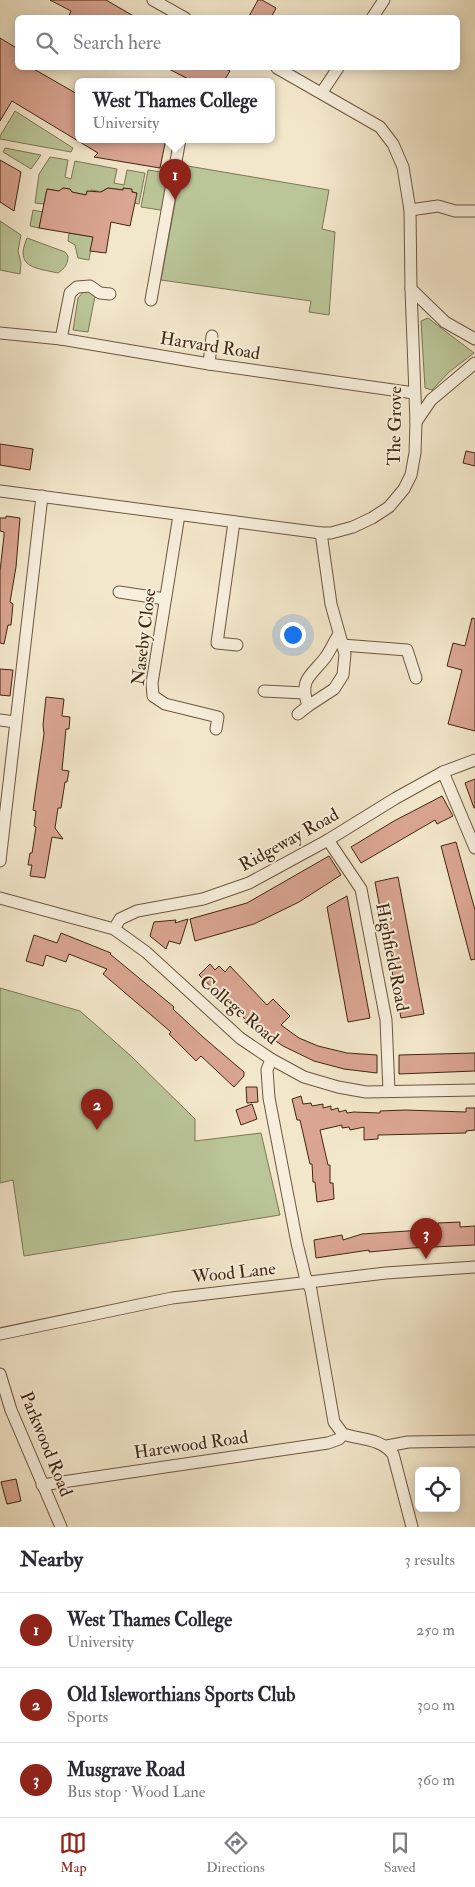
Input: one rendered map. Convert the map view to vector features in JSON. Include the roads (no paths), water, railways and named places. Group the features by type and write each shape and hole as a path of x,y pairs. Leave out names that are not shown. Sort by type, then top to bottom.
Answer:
{"street":[{"path":"153,0 180,15"},
{"path":"374,15 384,0"},
{"name":"The Grove","path":"0,491 331,533 353,527 389,508 404,489 411,475 415,452 416,422 410,210 403,167 393,144 380,127 322,92 280,70"},
{"path":"322,92 337,70"},
{"path":"151,300 179,143"},
{"path":"410,210 438,206 455,210 475,211"},
{"path":"61,339 70,293 77,287 90,286 100,292 110,294"},
{"path":"411,289 445,322 475,339"},
{"name":"Harvard Road","path":"0,333 61,339 209,364 414,393"},
{"path":"209,364 212,336"},
{"path":"416,422 432,400 475,363"},
{"path":"0,861 42,496"},
{"name":"Naseby Close","path":"179,515 152,683 153,696 165,704 222,718 216,729"},
{"path":"234,522 217,643 236,646"},
{"path":"298,714 334,689 343,675 345,654 332,604 321,533"},
{"path":"119,592 165,599"},
{"path":"340,639 407,650 416,678"},
{"path":"308,706 304,693 305,682 340,639"},
{"path":"264,691 304,693"},
{"path":"0,720 15,722"},
{"name":"Ridgeway Road","path":"114,929 120,919 137,911 203,899 249,883 328,840 396,798 444,772 475,760"},
{"path":"444,772 475,848"},
{"name":"Highfield Road","path":"328,840 361,889 386,1020 389,1091"},
{"name":"College Road","path":"0,898 114,929 146,952 240,1038 271,1060 304,1077 338,1087 366,1092 475,1090"},
{"path":"271,1060 267,1070 269,1098 297,1243 311,1290 334,1422 343,1434 387,1446 408,1442 475,1441"},
{"name":"Wood Lane","path":"0,1334 172,1298 386,1273 475,1267"},
{"name":"Parkwood Road","path":"0,1374 11,1410 61,1527"},
{"name":"Harewood Road","path":"42,1485 328,1443 339,1439 343,1434"},
{"path":"387,1446 393,1454 397,1466 412,1527"}],"place":[{"name":"West Thames College","path":"175,200"},
{"name":"Old Isleworthians Sports Club","path":"97,1130"},
{"name":"Musgrave Road","path":"426,1259"}]}
